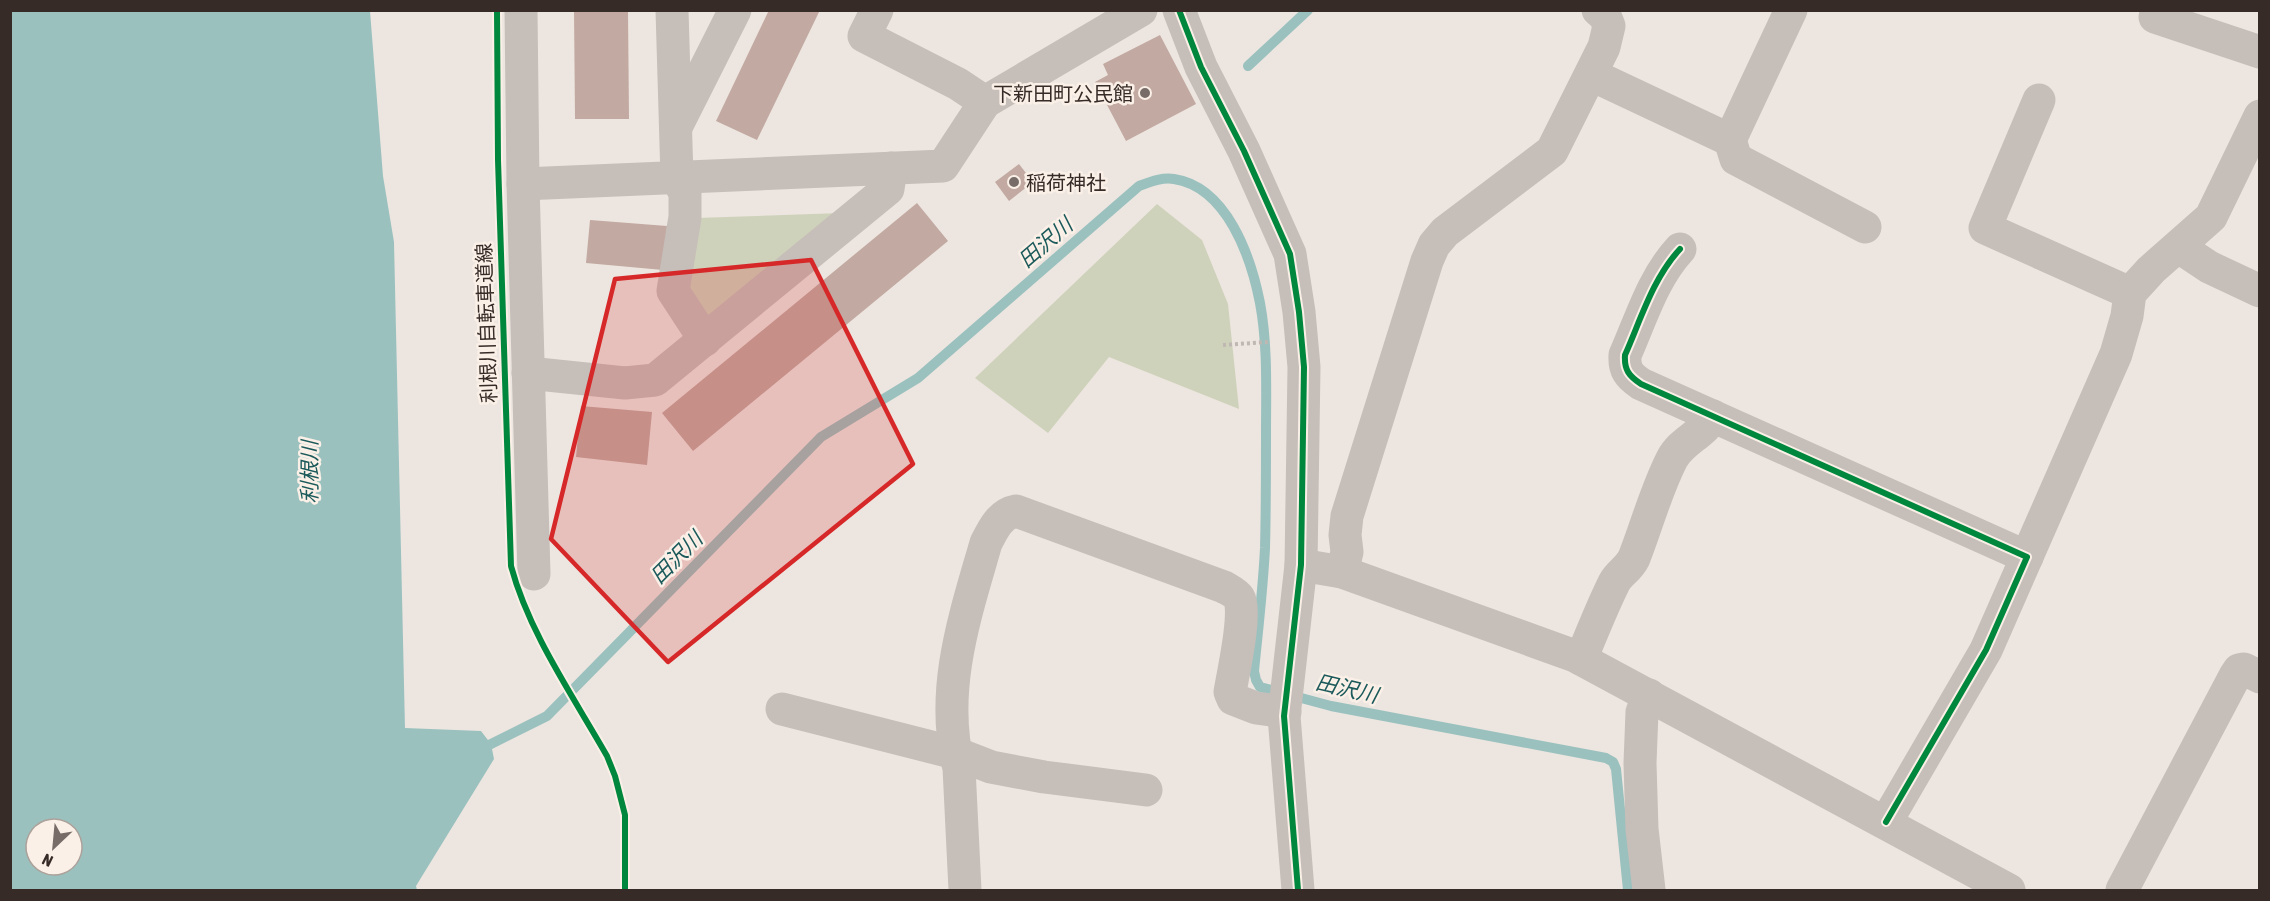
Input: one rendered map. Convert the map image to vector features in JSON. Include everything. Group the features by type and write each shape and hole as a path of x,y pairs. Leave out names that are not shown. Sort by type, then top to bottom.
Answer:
{"street":[{"path":"521,10 523,184 534,574"},
{"path":"672,10 677,178 685,193 685,217 673,291 705,340"},
{"path":"675,129 735,10"},
{"path":"877,10 864,36 958,84 985,102"},
{"path":"523,184 943,166 985,102 1141,10"},
{"path":"1179,10 1201,67 1244,151 1290,254 1299,312 1304,367 1301,565 1284,712 1298,891"},
{"path":"1342,572 1347,552 1346,525 1351,499 1434,245 1445,232 1552,151 1592,75 1608,35 1609,26 1605,16 1598,10"},
{"path":"1791,10 1730,140 1736,159 1865,227"},
{"path":"2155,17 2259,52"},
{"path":"1592,75 1730,140"},
{"path":"2039,100 1985,228 2130,293"},
{"path":"1886,822 1986,650 2116,354 2127,316 2130,293 2151,270 2211,217 2259,116"},
{"path":"528,373 625,383 655,381 888,189 891,168"},
{"path":"2179,247 2209,267 2259,291"},
{"path":"1680,249 1667,263 1656,282 1625,355 1624,363 1630,375 1641,384 2027,557"},
{"path":"1581,659 1616,580 1627,570 1633,559 1659,488 1674,455 1707,426 1713,416"},
{"path":"965,891 959,768 955,753 952,700 957,648 986,543 994,527 1008,512 1016,511 1224,587 1235,594 1240,599 1242,615 1230,692 1233,699 1245,704 1284,712"},
{"path":"1301,565 1342,572 1581,659 1886,822 2009,891"},
{"path":"2122,891 2235,676 2239,670 2244,669 2259,677"},
{"path":"1648,891 1642,829 1640,763 1642,712 1649,694"},
{"path":"782,709 955,753 991,767 1044,777 1146,790"}],"path":[{"path":"1223,345 1269,342"}],"highlighted area":[{"path":"811,260 913,464 668,662 551,539 615,279"}],"green space":[{"path":"1157,204 1202,240 1228,304 1239,409 1109,357 1048,433 975,378"},
{"path":"841,213 708,325 681,286 696,218"}],"water":[{"name":"利根川","path":"10,11 370,11 383,176 394,242 405,728 481,731 491,744 494,759 416,886 417,890 11,890"}],"building":[{"path":"574,10 628,10 629,119 575,119"},
{"path":"769,10 820,10 757,140 716,121"},
{"name":"下新田町公民館","path":"1160,35 1196,104 1126,141 1095,82 1108,75 1103,64"},
{"name":"稲荷神社","path":"1019,164 1033,182 1009,201 995,182"},
{"path":"917,203 948,241 693,451 662,413"},
{"path":"590,220 667,226 663,270 586,263"},
{"path":"581,406 652,412 647,465 576,457"}],"waterway":[{"name":"田沢川","path":"1248,66 1308,10"},
{"name":"田沢川","path":"479,750 547,716 821,437 918,378 1139,186 1161,179 1174,179 1193,185 1209,195 1234,227 1250,265 1260,303 1266,385 1265,548 1254,671 1260,687 1331,706 1606,758 1613,762 1616,769 1628,890"}],"cycle path":[{"name":"利根川自転車道線","path":"497,10 498,160 511,566 540,640 607,756 615,776 625,815 625,890"},
{"path":"1179,10 1201,67 1244,151 1290,254 1299,312 1304,367 1301,565 1284,716 1298,890"},
{"path":"1680,249 1655,286 1625,355 1626,369 1633,378 1641,384 2027,557 1986,650 1886,822"}],"place":[{"name":"下新田町公民館","path":"1145,93"},
{"name":"稲荷神社","path":"1014,182"}]}
